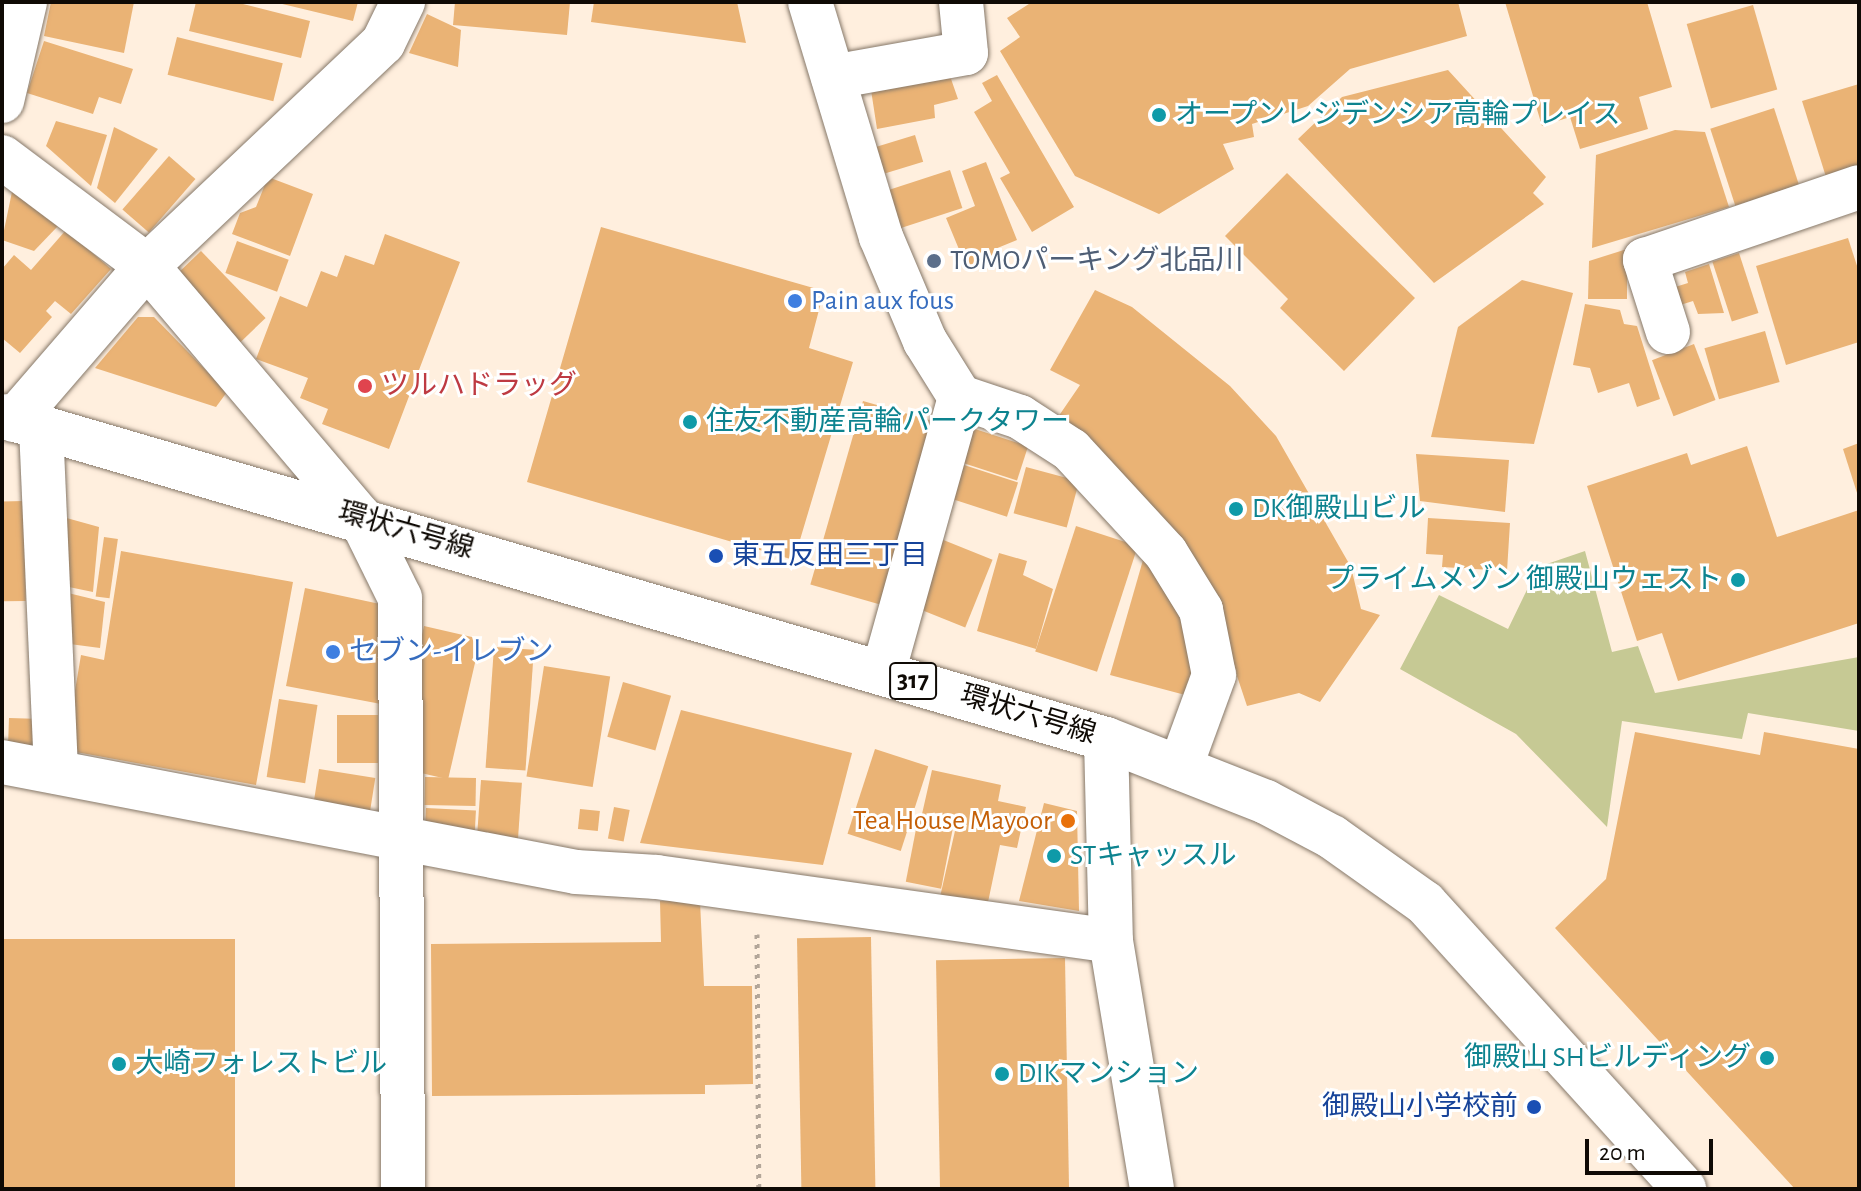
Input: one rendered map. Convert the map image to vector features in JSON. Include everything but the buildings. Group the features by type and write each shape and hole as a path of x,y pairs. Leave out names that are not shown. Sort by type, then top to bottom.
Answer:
{"street":[{"path":"56,772 19,421 147,266 383,43 403,2"},
{"path":"810,2 881,237 925,341 960,397 1020,417 1071,450 1186,583 1212,644 1214,675 1180,768"},
{"path":"833,77 966,53 961,2"},
{"path":"2,101 16,11"},
{"path":"2,157 147,266 360,517 400,598 404,841 403,1189"},
{"path":"1668,332 1645,260 1859,187"},
{"path":"883,673 960,397"},
{"name":"環状六号線","path":"19,421 360,517 1106,739 1180,768 1332,837 1425,903 1684,1189"},
{"path":"1106,739 1111,941 1152,1189"},
{"path":"2,762 576,872 756,890 1111,941"}],"path":[{"path":"756,890 759,1189"}],"green space":[{"path":"1585,551 1612,652 1638,646 1655,693 1859,657 1859,731 1748,713 1742,739 1622,721 1607,827 1516,734 1400,669 1439,595 1508,629 1538,567"}],"place":[{"name":"オープンレジデンシア高輪プレイス","path":"1159,115"},
{"name":"TOMOパーキング北品川","path":"934,261"},
{"name":"Pain aux fous","path":"795,301"},
{"name":"ツルハドラッグ","path":"365,386"},
{"name":"住友不動産高輪パークタワー","path":"690,422"},
{"name":"DK御殿山ビル","path":"1236,509"},
{"name":"東五反田三丁目","path":"716,556"},
{"name":"プライムメゾン 御殿山ウェスト","path":"1738,580"},
{"name":"セブン-イレブン","path":"333,652"},
{"name":"Tea House Mayoor","path":"1068,821"},
{"name":"STキャッスル","path":"1054,856"},
{"name":"御殿山 SHビルディング","path":"1767,1058"},
{"name":"大崎フォレストビル","path":"119,1064"},
{"name":"DIKマンション","path":"1002,1074"},
{"name":"御殿山小学校前","path":"1534,1107"}]}
